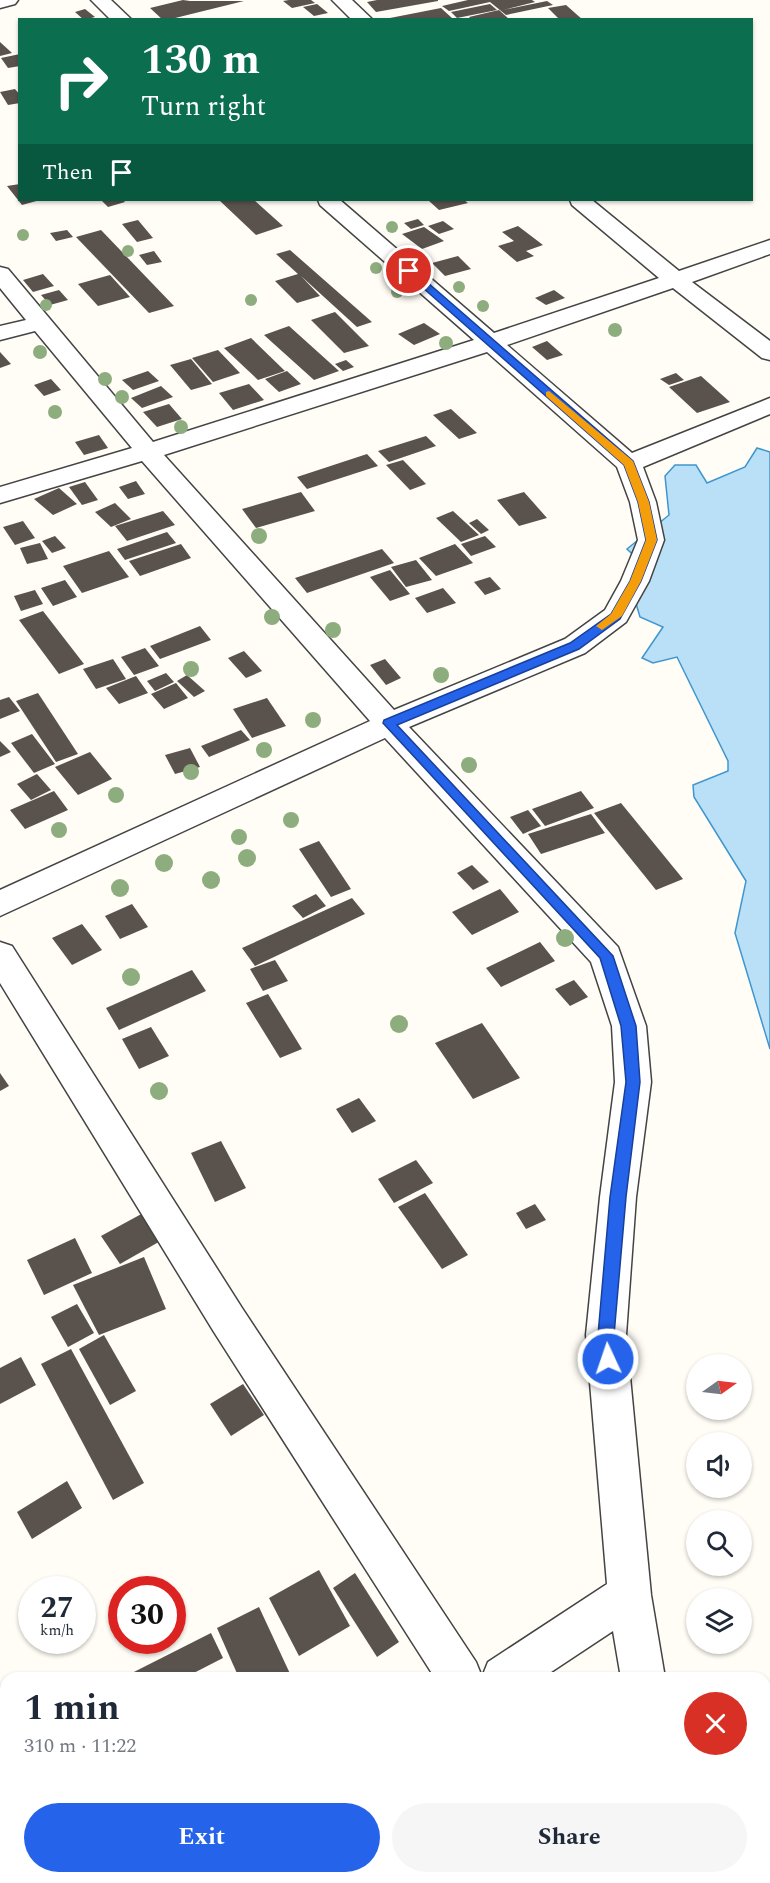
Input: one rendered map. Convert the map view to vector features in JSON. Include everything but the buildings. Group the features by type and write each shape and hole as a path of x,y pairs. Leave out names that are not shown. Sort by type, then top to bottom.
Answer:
{"street":[{"path":"0,2 9,0"},
{"path":"100,0 121,18"},
{"path":"341,0 362,18"},
{"path":"0,904 389,723 575,646 616,616 635,581 651,540 643,502 629,464 329,201"},
{"path":"581,201 676,280 770,353"},
{"path":"0,495 149,453 770,248"},
{"path":"0,274 149,453 389,723 606,956 628,1026 633,1082 618,1197 606,1335 629,1595 642,1672"},
{"path":"0,333 40,323"},
{"path":"629,464 770,405"},
{"path":"0,955 228,1320 456,1672"},
{"path":"513,1672 629,1595"}],"water":[{"path":"757,448 770,452 770,1049 735,933 746,881 694,797 693,785 728,771 728,761 677,657 653,663 642,658 663,627 640,617 632,590 649,570 627,549 669,515 665,476 675,465 696,465 707,483 745,467"}],"slow traffic":[{"path":"549,394 629,464 643,502 651,540 635,581 616,616 602,626"}],"route":[{"path":"409,271 629,464 643,502 651,540 635,581 616,616 575,646 389,723 606,956 628,1026 633,1082 618,1197 606,1335 608,1359"}]}
